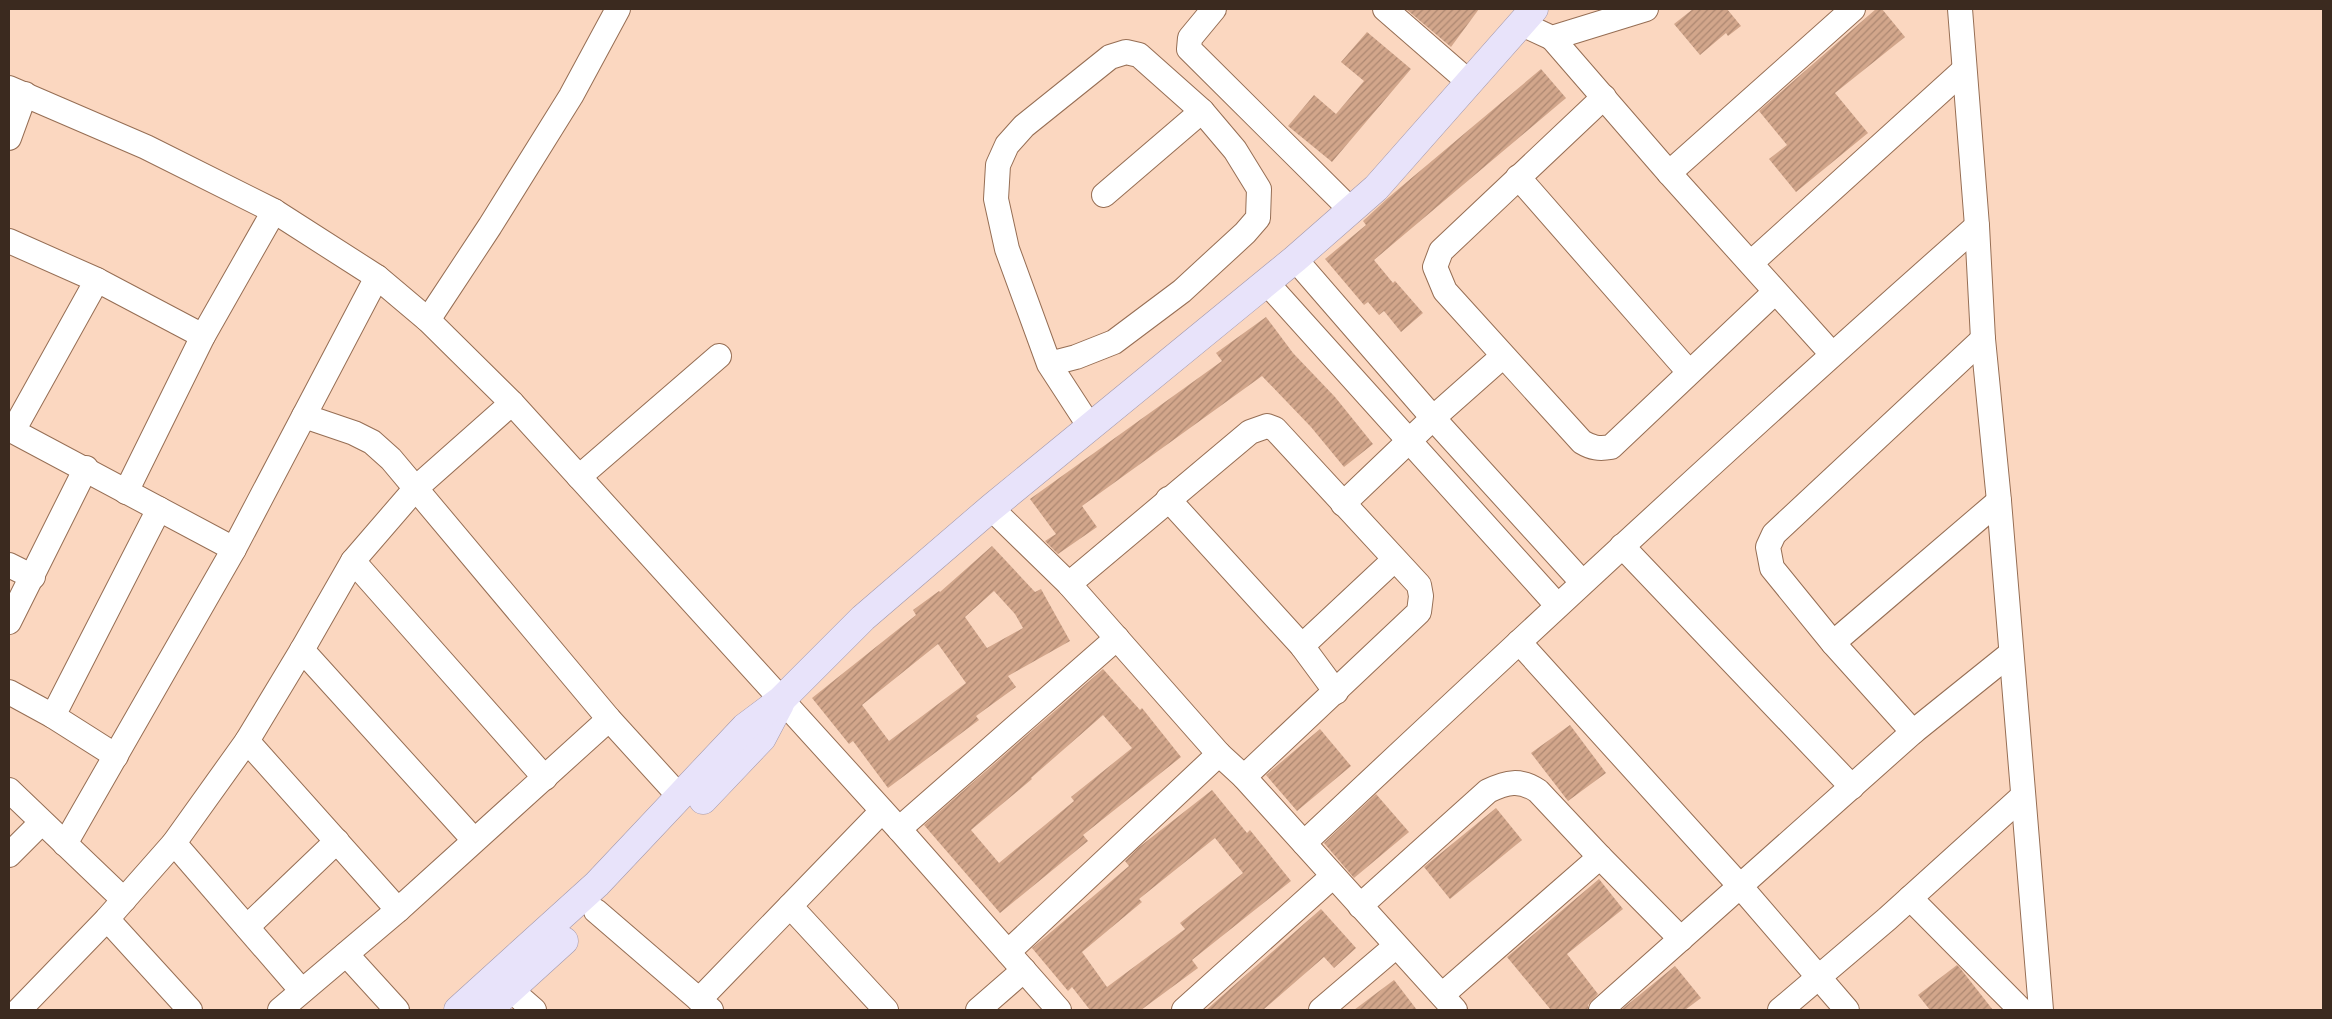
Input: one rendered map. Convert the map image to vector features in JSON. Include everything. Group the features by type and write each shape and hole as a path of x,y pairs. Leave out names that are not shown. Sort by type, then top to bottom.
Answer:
{"main road":[{"path":"458,1010 566,914 745,727 781,700 863,618 991,508 1295,259 1376,188 1528,16"},
{"path":"488,1010 596,911 762,738 781,700"}],"street":[{"path":"428,320 490,226 571,96 618,9"},
{"path":"1214,9 1190,38 1190,49 1351,210"},
{"path":"1385,9 1470,83"},
{"path":"1552,38 1646,9"},
{"path":"1669,173 1852,9"},
{"path":"1960,9 1978,226 1983,339 1999,502 2010,654 2041,1010"},
{"path":"1528,16 1552,38 1669,173 1832,354"},
{"path":"1049,364 1076,357 1114,342 1182,291 1258,218 1259,189 1235,150 1202,111 1139,56 1126,52 1110,57 1024,126 1007,145 998,166 996,199 1007,249 1049,364 1090,427"},
{"path":"1751,263 1964,70"},
{"path":"9,138 17,91 146,147 274,211 377,277 428,320 512,403 899,829 1059,1010"},
{"path":"1604,97 1441,251 1435,267 1445,291 1582,442 1600,449 1611,447 1688,372 1775,292"},
{"path":"1104,195 1202,111"},
{"path":"1518,178 1688,372"},
{"path":"126,492 203,336 274,211"},
{"path":"1304,843 1582,582 1832,354 1978,226"},
{"path":"9,241 97,280 203,336"},
{"path":"1295,259 1433,418 1582,582"},
{"path":"65,844 234,549 377,277"},
{"path":"97,280 11,430 86,468 126,492 234,549"},
{"path":"1266,282 1557,605"},
{"path":"1913,732 1833,643 1772,568 1768,547 1774,534 1983,339"},
{"path":"579,477 719,356"},
{"path":"1343,504 1433,418 1503,356"},
{"path":"31,1006 174,843 247,741 353,561 416,488 512,403"},
{"path":"304,416 354,432 372,442 416,488 609,719 680,797"},
{"path":"1069,584 1250,432 1267,426 1275,429 1419,585 1422,596 1419,612 1244,777"},
{"path":"9,622 86,468"},
{"path":"1168,499 1302,646 1336,692"},
{"path":"1833,643 1999,502"},
{"path":"991,508 1069,584 1219,754 1244,777 1449,1003 1600,857"},
{"path":"53,716 159,509"},
{"path":"1622,546 1852,787"},
{"path":"1302,646 1394,560"},
{"path":"353,561 544,778"},
{"path":"9,565 33,577"},
{"path":"899,829 1117,638"},
{"path":"1519,642 1740,886 1847,1010"},
{"path":"302,650 474,840"},
{"path":"1601,1010 1913,732 2010,654"},
{"path":"9,692 53,716 116,756"},
{"path":"280,1010 398,910 609,719"},
{"path":"247,741 398,910"},
{"path":"1008,952 1219,754"},
{"path":"1360,906 1488,791 1505,782 1528,784 1538,791 1600,857 1682,939"},
{"path":"9,790 40,822 124,900"},
{"path":"1780,1010 1910,898 2023,796"},
{"path":"596,911 705,1005 790,906 882,811"},
{"path":"9,855 40,822"},
{"path":"247,927 337,841"},
{"path":"174,843 302,991"},
{"path":"1184,1010 1332,876"},
{"path":"1910,898 2021,1010"},
{"path":"790,906 886,1010"},
{"path":"106,919 190,1010"},
{"path":"1321,1010 1396,946"},
{"path":"346,954 397,1010"},
{"path":"978,1010 1024,970"},
{"path":"511,990 534,1010"}],"building":[{"path":"1406,9 1479,9 1451,47"},
{"path":"1693,9 1727,9 1741,26 1728,36 1726,33 1700,55 1674,24"},
{"path":"1876,9 1882,9 1905,37 1835,93 1868,133 1796,192 1769,159 1787,145 1759,111"},
{"path":"1367,32 1411,69 1332,162 1288,126 1314,95 1336,114 1364,81 1341,62"},
{"path":"1541,69 1566,98 1374,260 1393,283 1395,281 1423,313 1401,332 1384,311 1379,315 1368,302 1364,305 1325,259 1366,225 1363,221 1389,197"},
{"path":"1266,317 1293,353 1335,397 1373,444 1344,467 1311,427 1262,376 1082,506 1097,527 1058,554 1045,541 1056,534 1030,499 1222,361 1216,353"},
{"path":"992,546 1035,592 1041,589 1070,641 1008,676 1016,687 976,716 979,720 888,788 853,741 849,744 812,698 916,615 913,610 940,592","holes":["994,591 1015,614 1023,628 987,648 965,617","938,644 966,683 889,741 862,705"]},
{"path":"1103,669 1140,710 1142,708 1181,757 1083,835 1088,841 1000,913 924,825","holes":["1103,715 1132,748 1071,797 1074,801 999,863 971,830 1032,779"]},
{"path":"1570,725 1606,773 1568,801 1531,753"},
{"path":"1320,729 1351,766 1297,811 1266,775"},
{"path":"1212,790 1247,833 1250,830 1291,881 1192,960 1198,968 1141,1010 1090,1010 1072,987 1068,991 1032,948 1129,866 1125,861 1138,848","holes":["1215,838 1243,873 1180,923 1185,929 1107,987 1082,952 1142,902 1139,899"]},
{"path":"1376,794 1409,832 1354,878 1324,843"},
{"path":"1496,808 1522,840 1450,899 1424,867"},
{"path":"1599,879 1623,909 1567,954 1598,994 1588,1005 1588,1010 1551,1010 1507,957"},
{"path":"1321,909 1356,948 1334,968 1324,957 1263,1010 1206,1010"},
{"path":"1957,965 1993,1010 1930,1010 1918,995"},
{"path":"1675,966 1701,998 1685,1010 1621,1010"},
{"path":"1394,980 1417,1010 1354,1010"}]}
